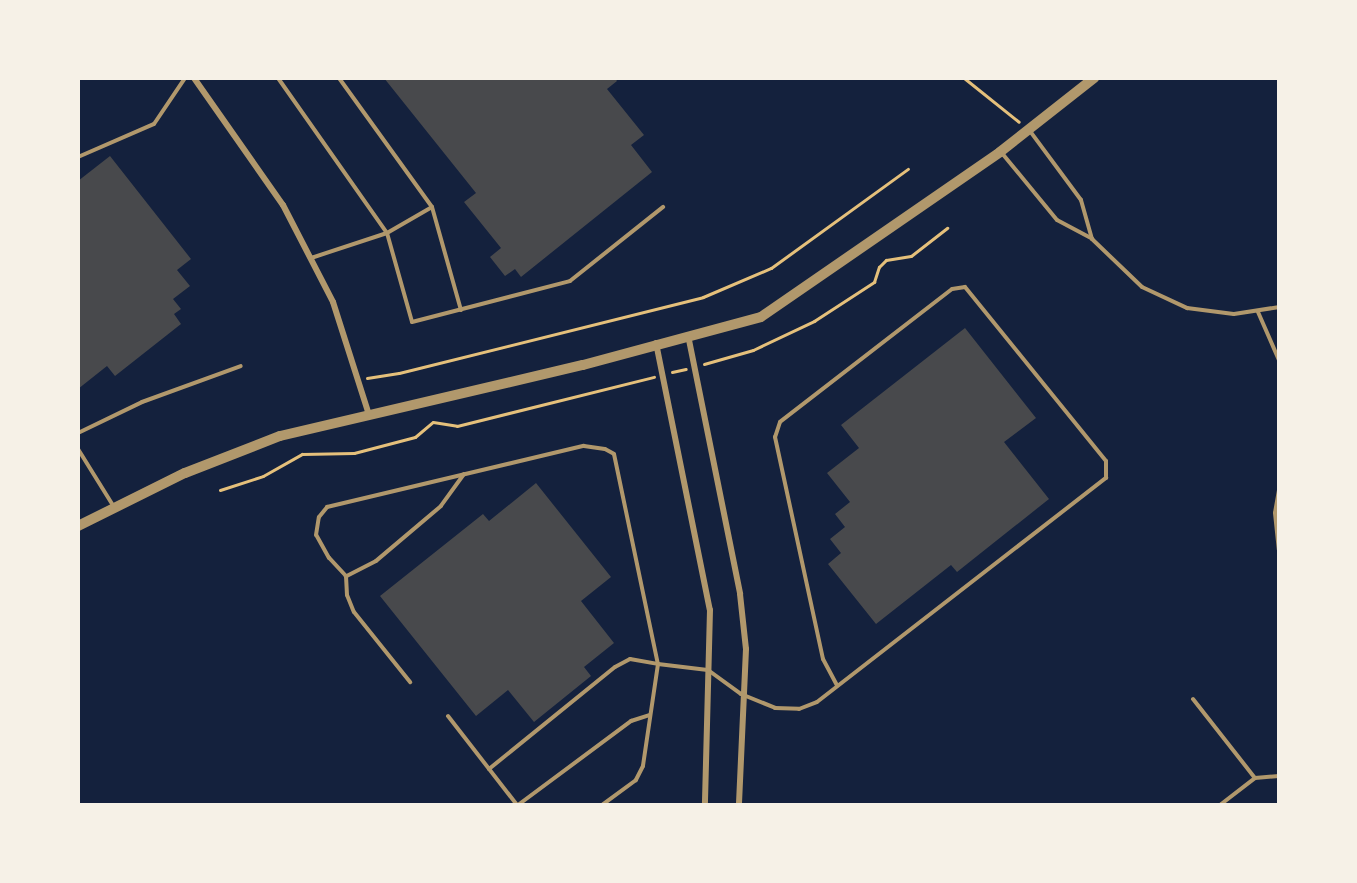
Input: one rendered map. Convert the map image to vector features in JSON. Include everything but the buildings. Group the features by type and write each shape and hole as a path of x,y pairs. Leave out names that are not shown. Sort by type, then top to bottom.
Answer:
{"street":[{"path":"194,78 283,205 333,302 369,415"},
{"path":"78,526 185,473 280,436 583,365 656,343 761,316 1000,152 1094,78"},
{"path":"688,335 740,594 746,648 741,694 739,805"},
{"path":"656,343 710,610 705,805"}],"lane":[{"path":"78,157 154,124 185,78"},
{"path":"278,78 387,233 412,322 570,281 663,207"},
{"path":"339,78 432,207 461,310"},
{"path":"1029,129 1081,201 1092,239"},
{"path":"1000,152 1057,220 1092,239 1127,276 1164,299 1211,313 1258,312 1279,307"},
{"path":"310,258 387,233 432,207"},
{"path":"489,769 615,667 630,660 708,670 741,694 775,708 799,709 817,702 1106,478 1106,461 965,286 952,289 780,422 775,437 823,659 837,685"},
{"path":"1258,312 1279,360"},
{"path":"78,432 142,402 241,366"},
{"path":"410,681 354,612 346,596 346,576 329,558 316,535 319,517 327,507 584,446 614,454 658,664 643,766 636,780 602,805"},
{"path":"78,449 114,507"},
{"path":"346,576 376,561 441,506 464,474"},
{"path":"1279,490 1275,513 1279,550"},
{"path":"1193,699 1255,778"},
{"path":"448,716 517,805 631,721 650,715"},
{"path":"1220,805 1255,778 1279,776"}],"path":[{"path":"964,78 1029,129"},
{"path":"358,381 703,297 771,268 908,169"},
{"path":"220,490 263,476 302,454 354,453 415,437 433,422 457,426 695,367 753,350 814,321 874,282 879,267 886,260 911,256 947,228"}]}
